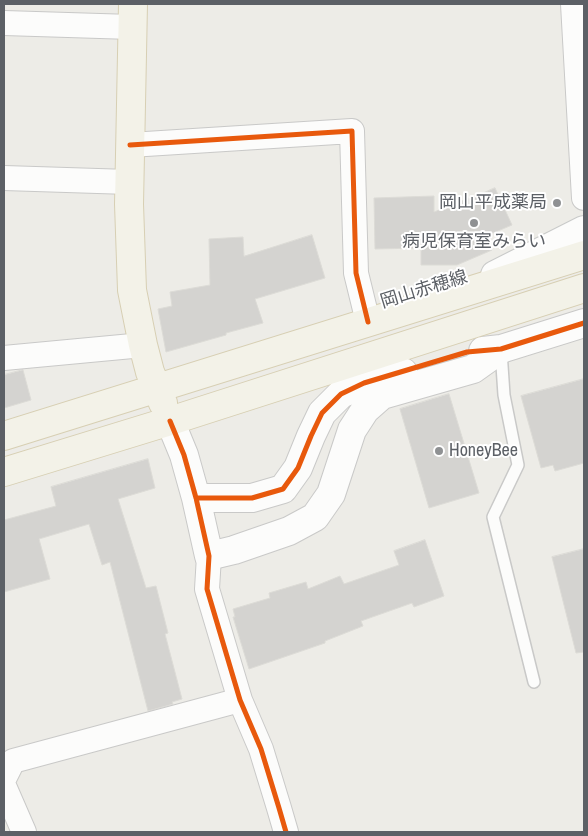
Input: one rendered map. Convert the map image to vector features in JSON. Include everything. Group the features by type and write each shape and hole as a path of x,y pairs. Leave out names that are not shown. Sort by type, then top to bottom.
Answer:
{"main road":[{"path":"133,15 129,182 132,290 150,372 170,421"},
{"name":"岡山赤穂線","path":"4,436 584,254"},
{"path":"4,472 170,421 584,288"}],"street":[{"path":"573,4 584,198"},
{"path":"4,23 133,15"},
{"path":"130,145 352,131 356,273 368,322"},
{"path":"4,178 129,182"},
{"path":"458,294 584,230"},
{"path":"196,498 252,498 283,489 298,468 322,414 341,394 364,384 467,352 501,350 584,323"},
{"path":"4,358 143,345"},
{"path":"209,556 234,550 289,531 316,517 331,494 352,430 365,410 382,394 474,368 501,350"},
{"path":"170,421 184,455 209,556 207,589 240,700 261,749 286,832"},
{"path":"4,779 12,761 240,700"},
{"path":"4,786 24,832"}],"lane":[{"path":"501,350 504,395 518,465 493,517 534,682"}],"building":[{"path":"495,188 512,225 486,236 492,250 457,265 421,265 421,248 375,249 374,198 434,196 434,212"},
{"path":"312,235 325,278 255,299 263,323 166,352 158,309 172,306 170,292 210,285 209,239 243,237 244,256"},
{"path":"23,370 31,400 4,408 4,375"},
{"path":"584,379 584,463 555,471 553,465 541,468 521,396"},
{"name":"HoneyBee","path":"449,394 479,493 429,508 400,409"},
{"path":"148,459 155,488 118,499 146,588 156,586 168,633 165,634 182,699 172,702 173,704 148,711 110,562 102,565 89,524 39,539 50,579 4,592 4,520 56,506 51,487"},
{"path":"425,540 444,596 414,607 412,603 361,621 363,626 325,641 325,643 249,669 233,617 235,617 233,609 270,598 269,593 306,582 308,589 340,576 344,584 399,565 394,551"},
{"path":"584,549 584,652 576,653 552,557"}],"cycle path":[{"path":"130,145 352,131 356,273 368,322"},
{"path":"196,498 252,498 283,489 298,468 322,413 341,394 364,383 467,352 501,349 584,323"},
{"path":"170,421 184,455 209,556 207,589 240,700 261,749 286,832"}],"place":[{"name":"岡山平成薬局","path":"557,203"},
{"name":"病児保育室みらい","path":"474,223"},
{"name":"HoneyBee","path":"439,451"}]}
